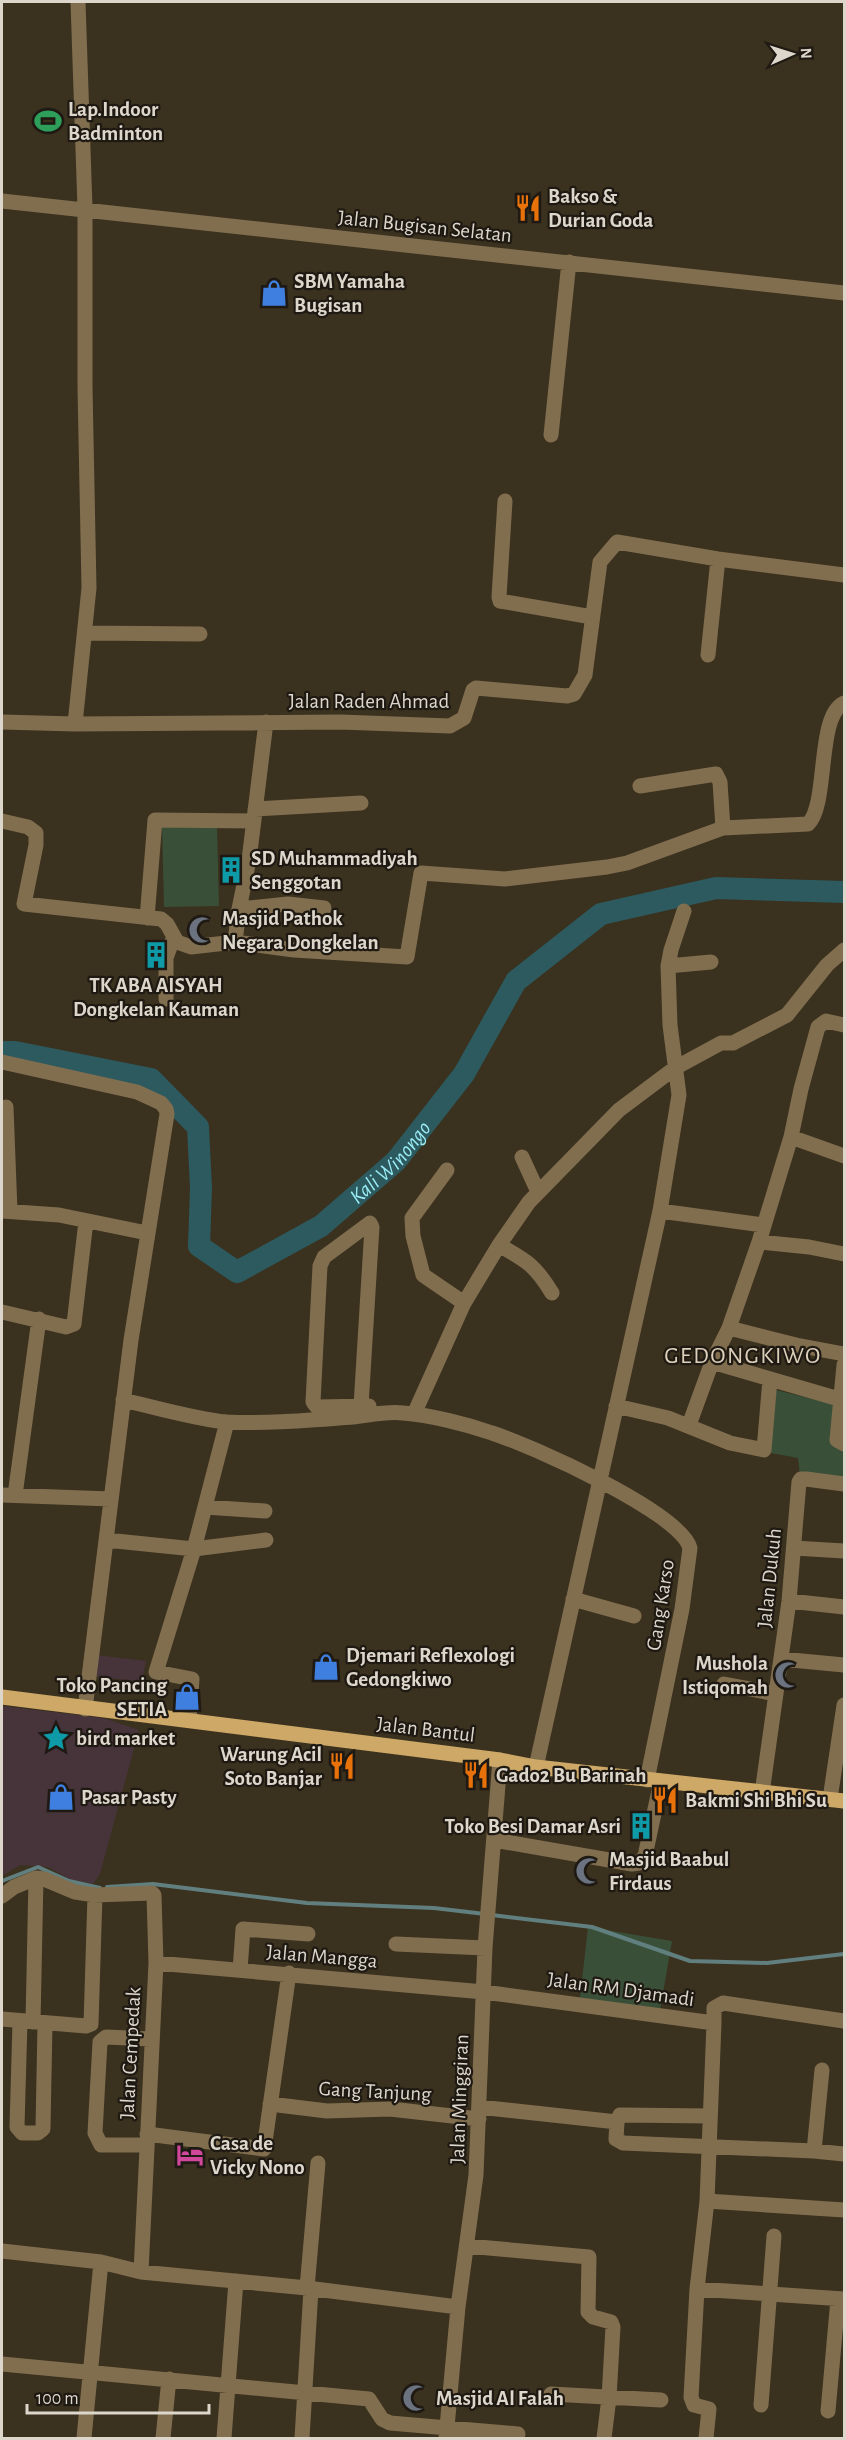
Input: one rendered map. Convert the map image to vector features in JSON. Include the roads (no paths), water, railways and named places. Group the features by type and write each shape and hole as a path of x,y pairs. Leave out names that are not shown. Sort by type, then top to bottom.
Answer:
{"main road":[{"name":"Jalan Bantul","path":"2,1697 500,1760 536,1767 837,1800"}],"street":[{"path":"75,724 89,588 85,387 85,208 78,2"},
{"name":"Jalan Bugisan Selatan","path":"2,201 85,208 844,293"},
{"path":"551,435 569,262"},
{"path":"505,501 500,601 592,617"},
{"name":"Jalan Raden Ahmad","path":"2,722 75,724 340,722 450,726 464,717 473,690 476,688 570,696 575,692 585,675 600,561 617,542 718,559 844,575"},
{"path":"708,655 718,559"},
{"path":"86,633 200,634"},
{"path":"2,821 28,827 36,833 36,845 24,904 165,921 174,939 180,945 191,947 235,942 294,950 407,957 421,873 505,879 607,867 627,863 723,828 810,822 815,812 824,752 834,712 844,703"},
{"path":"235,942 249,860 266,722"},
{"path":"640,786 716,774 720,782 723,828"},
{"path":"147,918 155,820 255,815 361,803"},
{"path":"239,909 259,909 288,904 324,908"},
{"path":"536,1767 660,1211 679,1095 670,1025 668,966 684,910"},
{"path":"166,999 166,958 174,939"},
{"path":"414,1414 464,1303 521,1212 538,1192 613,1115 721,1043 733,1042 787,1014 827,965 844,950"},
{"path":"668,966 711,962"},
{"path":"689,1425 712,1362 729,1328 759,1242 791,1137 818,1027 826,1021 844,1025"},
{"path":"2,1062 151,1096 166,1109 161,1158 147,1233 123,1400 85,1709"},
{"path":"6,1107 6,1211 59,1215 147,1233"},
{"path":"791,1137 844,1156"},
{"path":"522,1156 538,1192"},
{"path":"447,1170 412,1218 412,1236 423,1275 464,1303"},
{"path":"660,1211 763,1225"},
{"path":"2,1312 66,1327 75,1324 86,1221"},
{"path":"361,1406 372,1227 369,1223 324,1257 320,1263 313,1402 315,1407 389,1407 394,1413"},
{"path":"759,1242 809,1247 844,1254"},
{"path":"499,1245 539,1271 552,1293"},
{"path":"39,1319 8,1495 111,1499"},
{"path":"729,1328 796,1345 844,1354"},
{"path":"712,1362 839,1399"},
{"path":"844,1365 839,1399 837,1440 844,1444"},
{"path":"616,1406 668,1418 730,1443 764,1450 770,1379"},
{"path":"123,1400 227,1422 314,1420 394,1413 414,1414 508,1438 600,1480"},
{"path":"189,1720 192,1679 156,1672 194,1549 227,1422"},
{"name":"Jalan Dukuh","path":"762,1793 789,1601 799,1482 806,1479 844,1484"},
{"name":"Gang Karso","path":"600,1480 649,1509 686,1539 690,1548 654,1781"},
{"path":"205,1507 265,1510"},
{"path":"106,1540 194,1549 266,1540"},
{"path":"794,1548 844,1551"},
{"path":"573,1599 634,1616"},
{"path":"789,1601 844,1607"},
{"path":"781,1659 844,1665"},
{"path":"724,1684 776,1694"},
{"path":"837,1800 844,1706"},
{"name":"Jalan Minggiran","path":"447,2433 458,2307 477,2175 485,1948 500,1760"},
{"path":"494,1840 639,1863 645,1856 654,1781"},
{"path":"33,2022 16,2127 22,2133 38,2133 43,2129 33,2022 36,1878"},
{"path":"2,1896 14,1887 36,1878 75,1892 95,1895 93,2019 86,2026 2,2019"},
{"name":"Jalan Cempedak","path":"95,1895 154,1894 156,1963 141,2272"},
{"path":"240,1970 243,1929 308,1934"},
{"path":"396,1944 485,1948"},
{"name":"Jalan Mangga","path":"156,1963 484,1992"},
{"path":"151,2039 106,2037 100,2042 95,2133 101,2145 146,2139 261,2150 265,2146 289,1973"},
{"name":"Jalan RM Djamadi","path":"484,1992 714,2023 714,2008 723,2003 844,2020"},
{"path":"706,2439 709,2409 694,2405 691,2400 697,2289 706,2201 714,2023"},
{"path":"814,2151 822,2070"},
{"name":"Gang Tanjung","path":"270,2104 333,2111 373,2108 617,2122"},
{"path":"710,2116 622,2114 618,2116 616,2139 619,2142 844,2154"},
{"path":"302,2439 318,2163"},
{"path":"706,2201 844,2210"},
{"path":"761,2405 774,2236"},
{"path":"467,2246 589,2258 588,2312 593,2317 611,2322 613,2327 604,2439"},
{"path":"2,2251 101,2262 141,2272 458,2307"},
{"path":"84,2439 101,2262"},
{"path":"224,2439 236,2281"},
{"path":"697,2289 841,2299 828,2411"},
{"path":"2,2364 306,2391 369,2399 382,2419 390,2423 447,2433 518,2434"},
{"path":"163,2439 168,2379"},
{"path":"551,2394 661,2400"}],"waterway":[{"name":"Kali Winongo","path":"2,1052 15,1052 151,1079 198,1127 201,1188 199,1246 237,1272 321,1226 396,1161 464,1074 516,981 601,914 716,888 844,892"},
{"path":"2,1881 38,1867 69,1881 100,1888"},
{"path":"107,1887 153,1884 307,1903 434,1908 485,1914"},
{"path":"492,1915 592,1927 690,1961 767,1963 844,1954"}],"place":[{"name":"Lap.Indoor Badminton","path":"48,121"},
{"name":"Bakso & Durian Goda","path":"528,208"},
{"name":"SBM Yamaha Bugisan","path":"274,293"},
{"name":"SD Muhammadiyah Senggotan","path":"231,870"},
{"name":"Masjid Pathok Negara Dongkelan","path":"202,930"},
{"name":"TK ABA AISYAH Dongkelan Kauman","path":"156,955"},
{"name":"Djemari Reflexologi Gedongkiwo","path":"326,1667"},
{"name":"Mushola Istiqomah","path":"788,1675"},
{"name":"Toko Pancing SETIA","path":"187,1697"},
{"name":"bird market","path":"56,1738"},
{"name":"Warung Acil Soto Banjar","path":"342,1766"},
{"name":"Gado2 Bu Barinah","path":"476,1775"},
{"name":"Pasar Pasty","path":"61,1797"},
{"name":"Bakmi Shi Bhi Su","path":"665,1800"},
{"name":"Toko Besi Damar Asri","path":"641,1826"},
{"name":"Masjid Baabul Firdaus","path":"589,1871"},
{"name":"Casa de Vicky Nono","path":"190,2155"},
{"name":"Masjid Al Falah","path":"416,2398"}],"district":[{"name":"GEDONGKIWO","path":"743,1355"}]}
